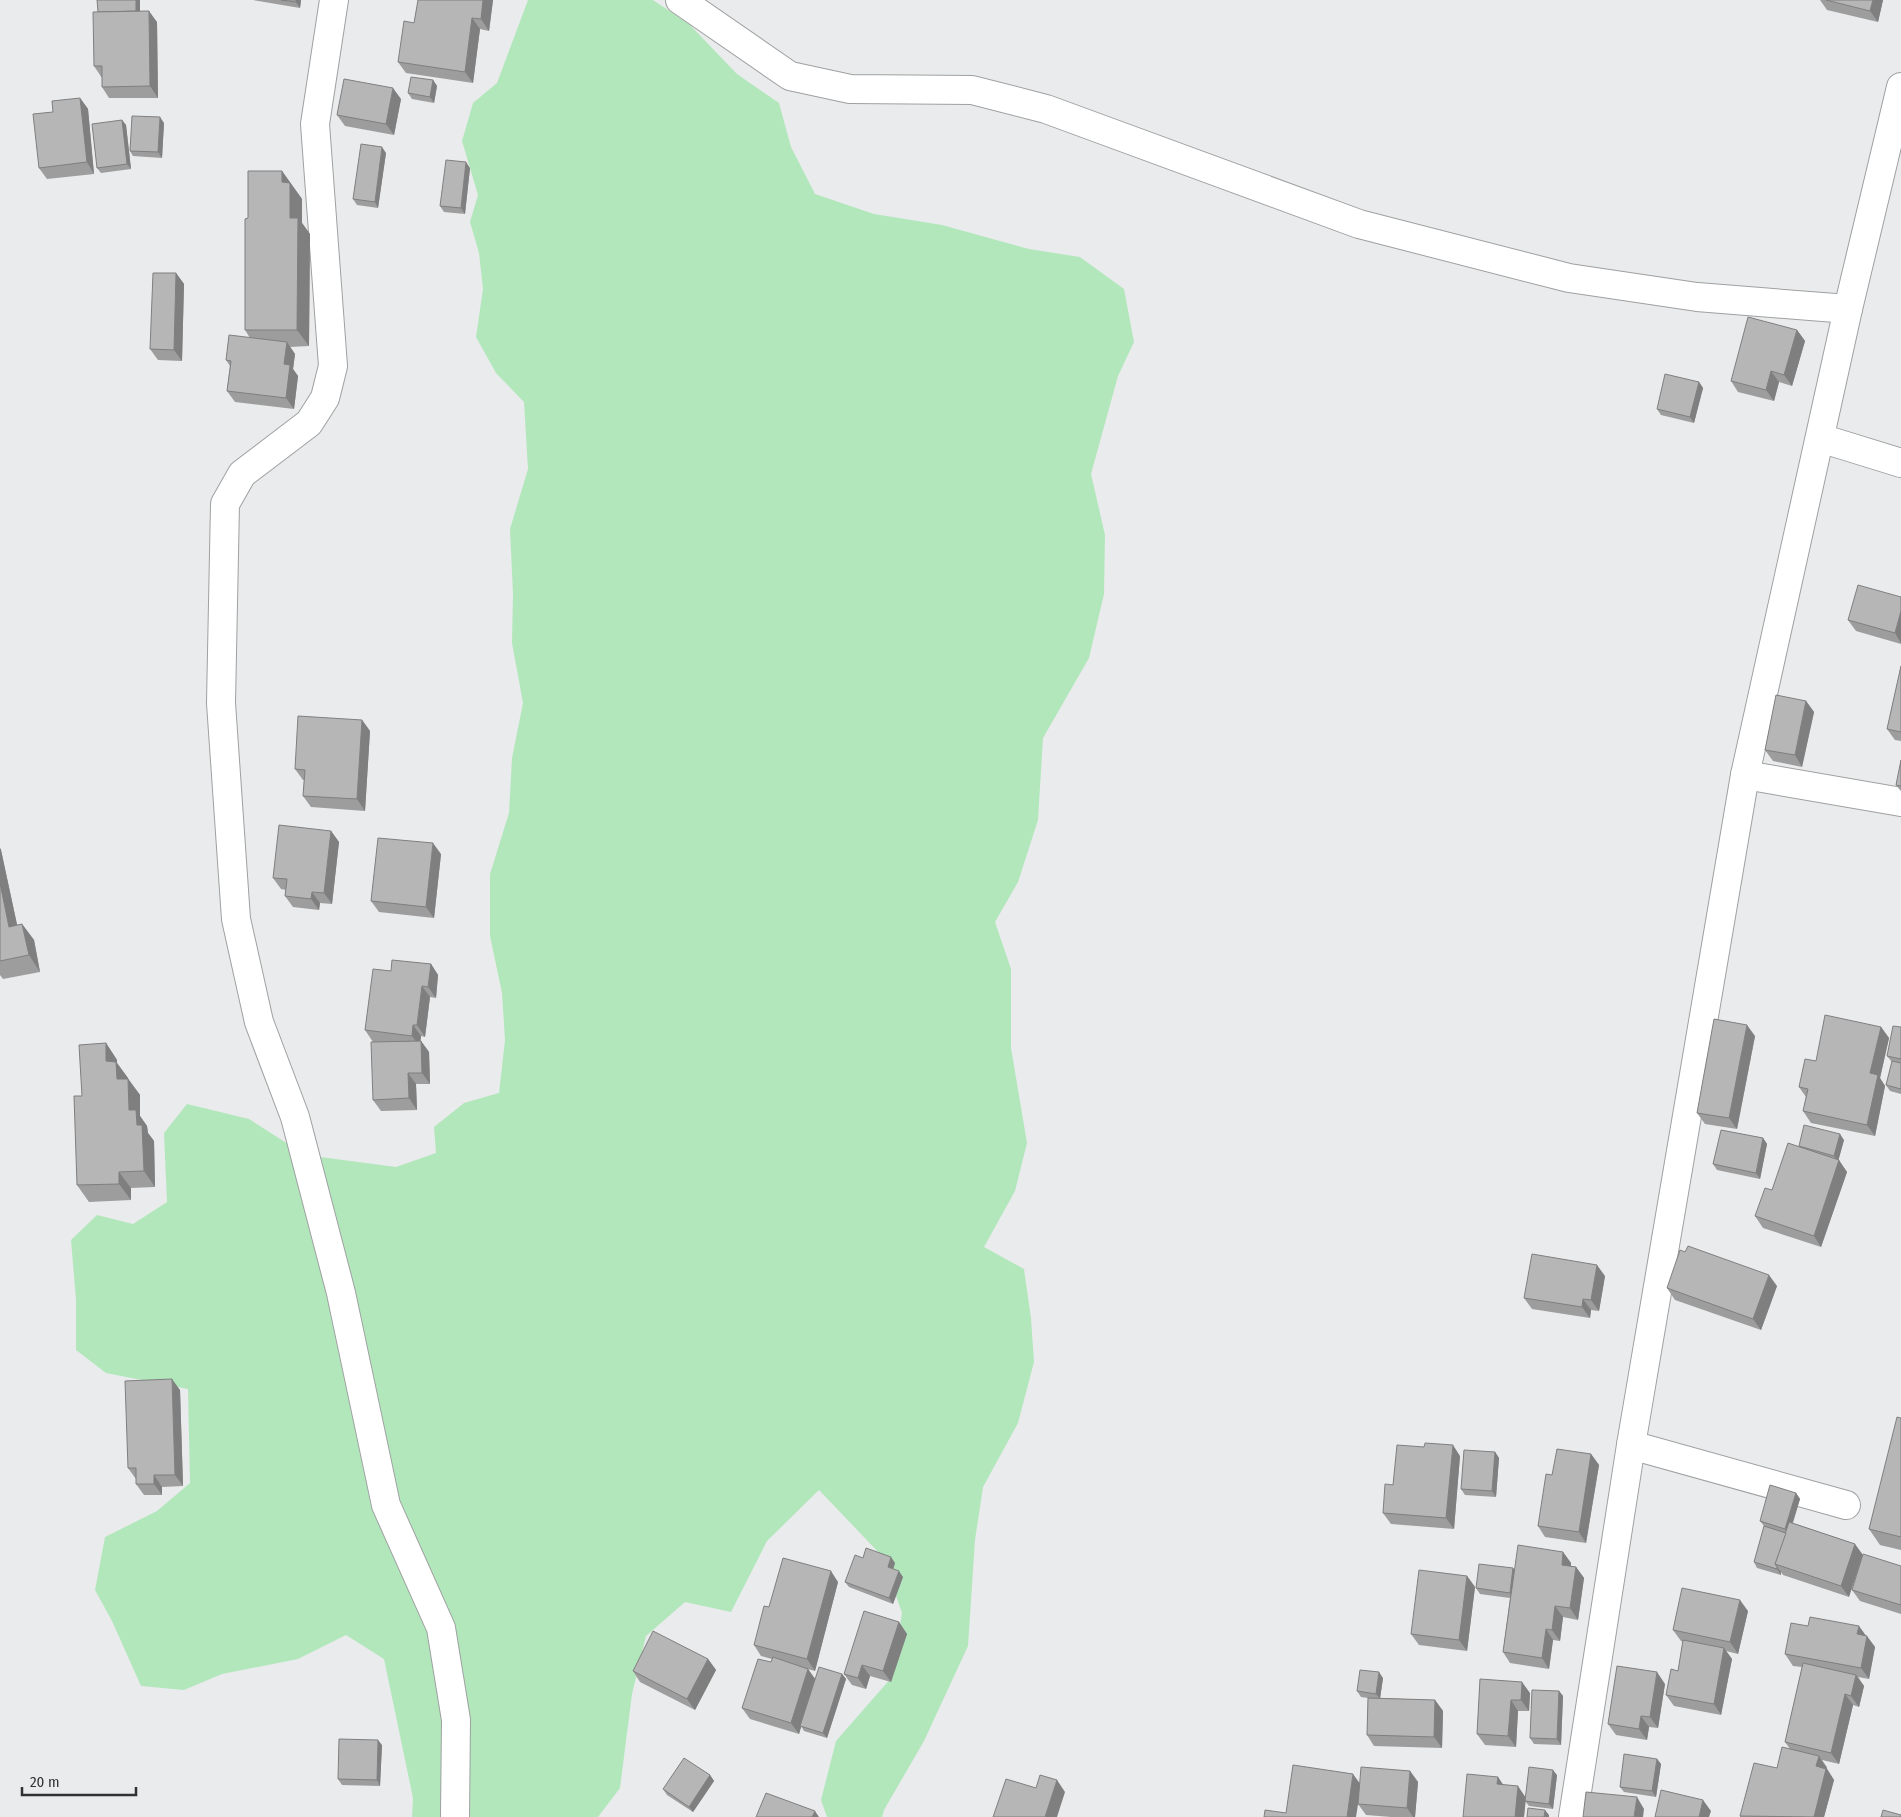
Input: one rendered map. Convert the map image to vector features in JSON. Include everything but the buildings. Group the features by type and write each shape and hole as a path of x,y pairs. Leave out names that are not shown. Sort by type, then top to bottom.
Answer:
{"street":[{"path":"334,0 315,124 333,366 324,398 309,423 242,474 225,504 220,703 236,919 260,1022 295,1117 341,1293 386,1505 441,1628 456,1720 455,1817"},
{"path":"680,0 790,76 850,89 972,90 981,92 1046,109 1359,224 1569,278 1697,297 1848,309"},
{"path":"1573,1817 1630,1445 1745,775 1848,309 1901,87"},
{"path":"1820,438 1901,463"},
{"path":"1745,775 1901,802"},
{"path":"1630,1445 1846,1505"}],"green space":[{"path":"528,0 653,0 689,24 737,74 779,103 791,147 815,194 874,214 942,225 1029,249 1080,257 1124,289 1134,342 1118,376 1091,474 1105,535 1104,594 1089,658 1043,738 1038,820 1018,882 995,922 1011,969 1011,1048 1027,1143 1015,1191 984,1247 1024,1269 1031,1318 1034,1362 1018,1423 983,1487 975,1540 968,1646 924,1741 884,1810 882,1817 827,1817 821,1800 836,1741 892,1677 902,1613 882,1556 819,1490 767,1541 731,1612 685,1602 646,1636 632,1694 620,1788 598,1817 412,1817 413,1798 384,1659 346,1635 298,1659 222,1674 184,1690 141,1686 112,1621 95,1590 105,1537 157,1511 190,1483 188,1389 106,1373 76,1350 76,1300 71,1240 97,1215 133,1224 167,1202 164,1133 187,1104 249,1119 305,1155 396,1167 436,1153 434,1127 464,1103 499,1093 505,1040 502,993 490,936 490,874 509,813 512,758 523,703 512,643 513,594 510,529 528,469 524,402 496,373 476,337 483,289 479,253 470,222 478,195 462,141 473,103 497,83"}]}
